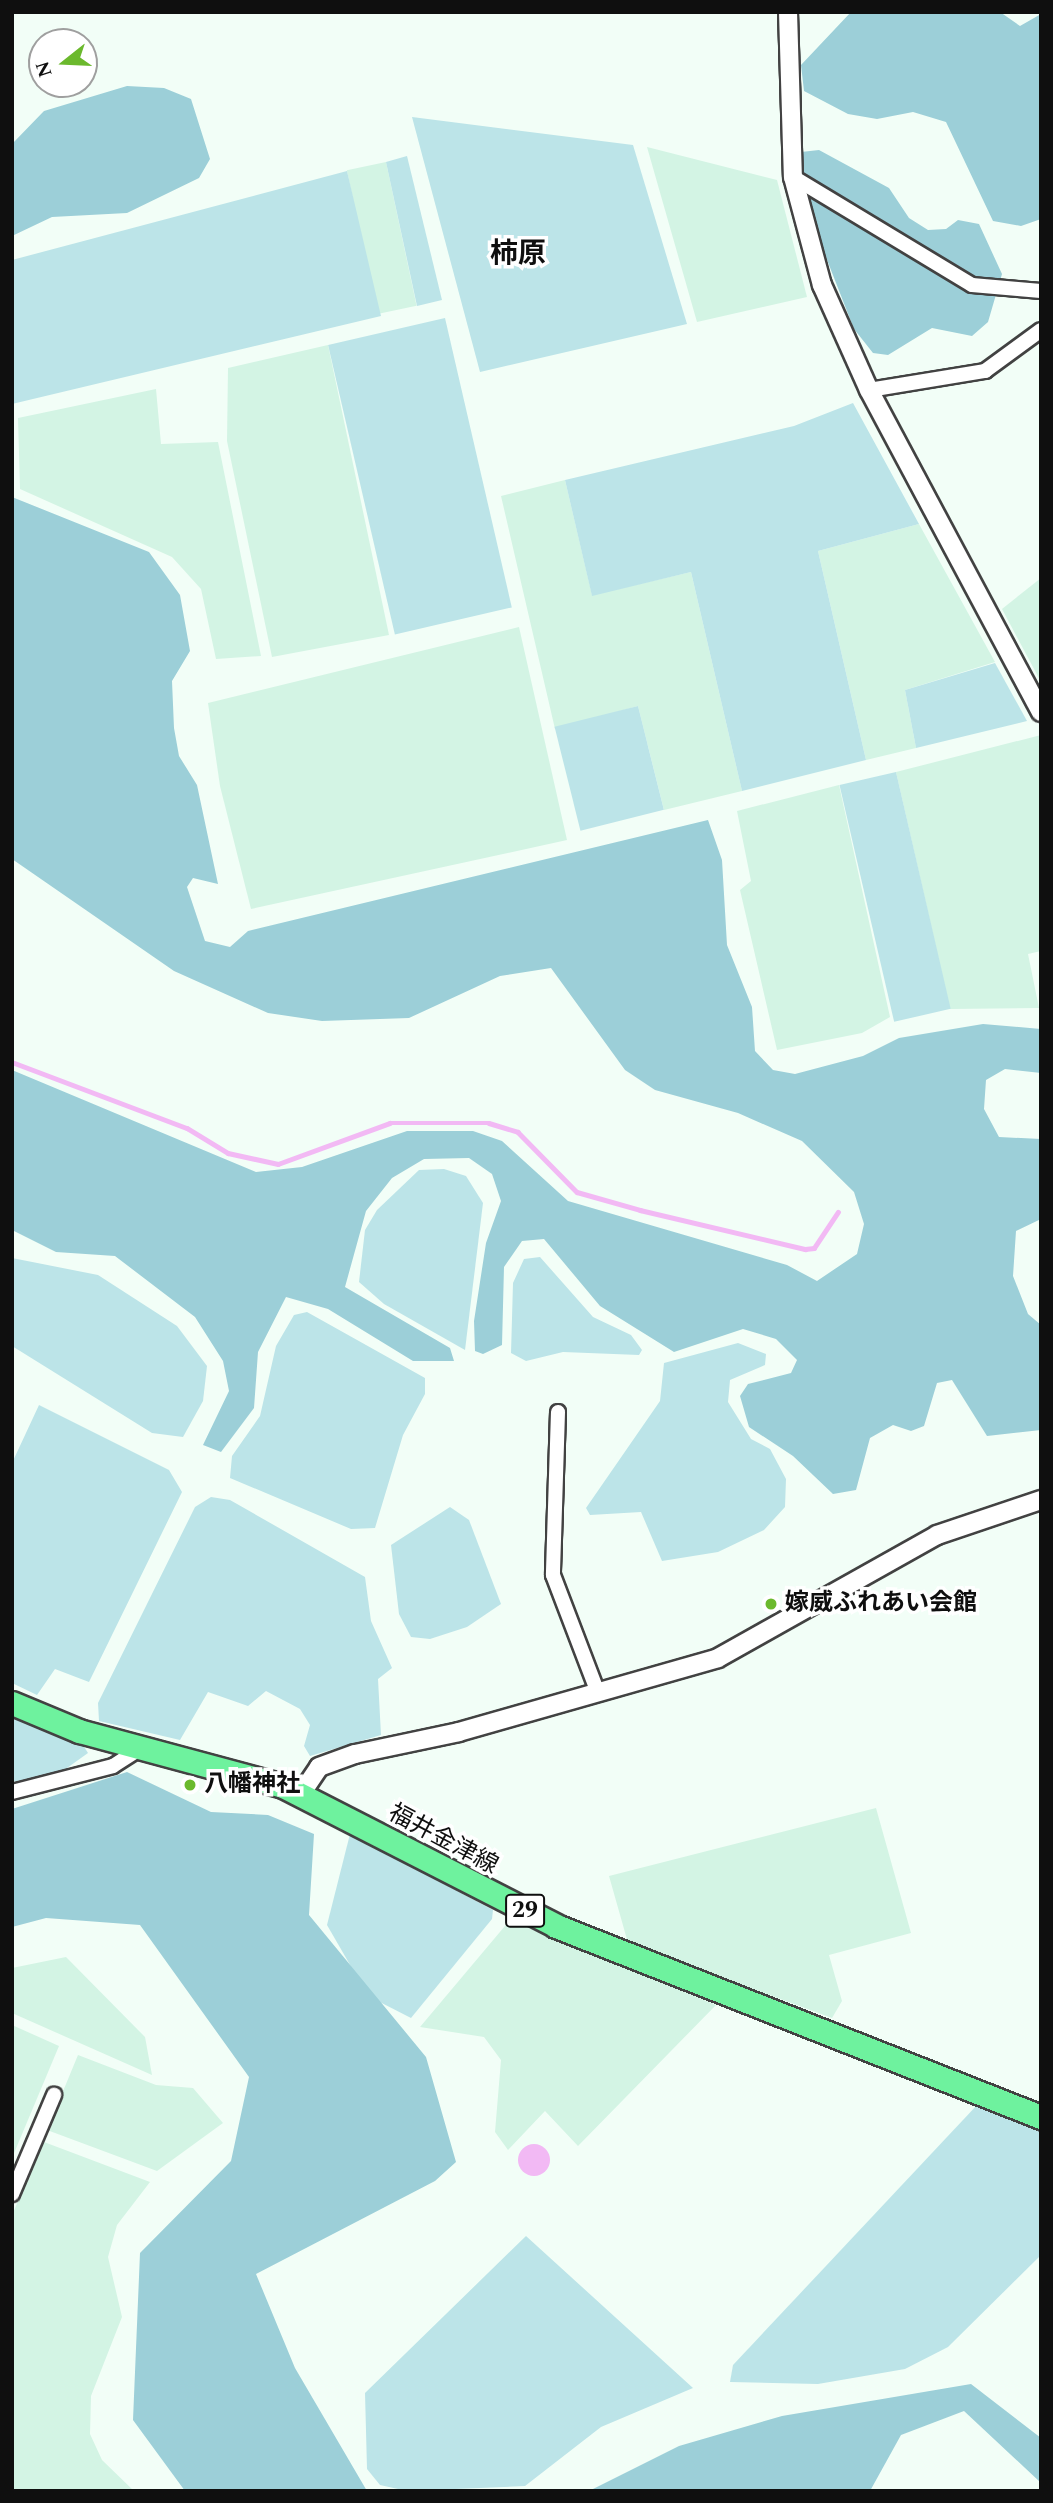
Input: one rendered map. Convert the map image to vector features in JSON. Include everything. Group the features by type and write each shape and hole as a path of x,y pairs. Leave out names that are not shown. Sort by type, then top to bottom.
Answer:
{"main road":[{"name":"福井金津線","path":"12,1703 141,1748 301,1794 556,1926 1041,2117"}],"street":[{"path":"788,12 793,177 822,285 869,390 1041,712"},
{"path":"793,177 972,285 1041,291"},
{"path":"869,390 985,371 1041,330"},
{"path":"558,1412 553,1575 598,1693"},
{"path":"301,1794 323,1765 598,1693 718,1658 937,1535 1041,1500"},
{"path":"12,1792 113,1766 141,1748"},
{"path":"12,2194 54,2095"}],"green space":[{"path":"647,147 777,180 807,297 697,322"},
{"path":"386,162 417,306 377,314 347,170"},
{"path":"328,345 389,635 272,657 227,441 228,368"},
{"path":"156,389 161,444 218,442 261,656 216,659 201,589 172,557 20,489 18,418"},
{"path":"565,480 592,595 691,572 742,791 664,810 638,706 555,729 501,496"},
{"path":"919,524 995,662 905,690 916,748 866,760 818,551"},
{"path":"1041,578 1041,682 1002,609"},
{"path":"519,627 567,840 251,909 220,786 208,703"},
{"path":"1041,735 1041,951 1028,954 1039,1008 950,1009 896,772"},
{"path":"839,785 890,1017 862,1033 777,1050 740,890 751,881 737,811"},
{"path":"876,1808 911,1933 829,1955 842,2001 832,2018 628,1943 609,1876"},
{"path":"510,1920 716,2005 578,2146 545,2111 508,2150 495,2132 501,2060 484,2037 420,2027"},
{"path":"66,1957 145,2037 152,2075 12,2013 12,1968"},
{"path":"12,2025 59,2046 12,2158"},
{"path":"78,2055 156,2085 193,2088 223,2123 157,2171 47,2130"},
{"path":"44,2142 150,2182 117,2225 108,2257 122,2317 91,2396 90,2434 102,2460 134,2491 12,2491 12,2215"}],"shaded area":[{"path":"851,12 1000,12 1020,26 1041,14 1041,219 1021,226 993,221 946,122 913,112 877,119 848,114 804,91 801,65"},
{"path":"127,86 164,88 191,99 210,159 199,178 127,213 52,217 12,236 12,144 44,111 87,98 98,98 98,95"},
{"path":"412,117 633,145 687,324 480,372"},
{"path":"819,150 889,188 909,218 928,230 946,229 958,220 979,224 1002,274 988,322 972,336 932,328 888,355 873,353 854,329 806,206 801,152"},
{"path":"407,156 442,300 417,306 386,162"},
{"path":"347,171 381,316 12,404 12,260"},
{"path":"445,318 512,607 395,634 328,345"},
{"path":"853,403 919,524 818,551 866,760 742,791 691,572 592,596 565,480 794,426"},
{"path":"12,497 149,552 180,595 190,651 172,681 174,728 179,756 197,785 218,884 193,878 187,887 205,941 230,947 248,931 708,820 722,860 727,945 752,1007 755,1051 773,1070 795,1074 863,1056 899,1038 983,1024 1041,1029 1041,1073 1005,1069 986,1080 984,1109 999,1137 1041,1139 1041,1219 1016,1231 1013,1276 1028,1314 1041,1325 1041,1430 987,1436 952,1380 937,1383 924,1426 911,1431 893,1425 870,1438 856,1490 833,1494 793,1456 749,1427 740,1396 748,1384 791,1373 797,1360 776,1339 743,1329 674,1352 600,1306 544,1239 522,1241 504,1267 502,1345 483,1354 475,1351 474,1321 486,1243 501,1201 492,1174 469,1158 424,1159 392,1178 366,1211 345,1287 450,1348 454,1361 413,1361 328,1309 286,1297 258,1352 254,1408 221,1452 203,1445 229,1391 223,1361 195,1317 115,1256 56,1252 12,1230 12,1070 256,1172 302,1167 407,1131 473,1131 502,1141 568,1201 787,1265 817,1281 857,1254 864,1224 854,1192 802,1141 738,1113 655,1090 625,1070 551,968 500,976 409,1018 322,1021 268,1013 174,971 12,859"},
{"path":"995,663 1027,721 916,748 905,690"},
{"path":"638,706 664,810 580,831 555,727"},
{"path":"896,772 951,1009 894,1022 839,785"},
{"path":"444,1169 466,1176 483,1203 465,1350 384,1304 359,1282 365,1230 377,1210 419,1170"},
{"path":"540,1257 593,1317 631,1335 642,1350 639,1355 563,1352 526,1361 511,1353 513,1283 524,1259"},
{"path":"12,1258 98,1275 177,1326 207,1366 203,1401 183,1437 152,1433 12,1346"},
{"path":"307,1312 425,1378 425,1394 403,1435 375,1528 351,1529 230,1478 232,1456 260,1416 276,1346 294,1315"},
{"path":"738,1343 766,1354 765,1365 730,1380 728,1402 751,1439 770,1449 786,1479 785,1507 764,1530 718,1552 662,1561 641,1512 590,1515 586,1508 660,1401 664,1363"},
{"path":"39,1405 169,1470 182,1492 89,1682 55,1669 37,1695 12,1683 12,1463"},
{"path":"211,1497 230,1500 365,1577 371,1621 392,1668 378,1679 381,1735 310,1756 304,1746 310,1725 300,1709 266,1691 248,1706 208,1692 180,1740 99,1721 98,1703 195,1507"},
{"path":"450,1507 469,1520 501,1604 467,1627 430,1639 411,1637 399,1614 391,1545"},
{"path":"12,1711 81,1742 88,1753 60,1773 12,1782"},
{"path":"127,1772 211,1812 268,1815 314,1834 309,1915 426,2057 456,2162 435,2181 256,2274 295,2368 367,2491 185,2491 133,2420 140,2253 231,2161 249,2077 140,1925 46,1918 12,1927 12,1809"},
{"path":"350,1834 493,1910 492,1919 411,2018 368,1996 327,1925"},
{"path":"978,2104 1041,2130 1041,2255 948,2347 905,2369 818,2384 730,2382 733,2365"},
{"path":"534,2144 545,2149 550,2160 545,2171 534,2176 523,2171 518,2160 523,2149"},
{"path":"526,2236 693,2388 601,2427 525,2486 407,2491 380,2485 367,2469 365,2393"},
{"path":"971,2384 1041,2438 1041,2491 1040,2482 964,2411 901,2435 870,2491 589,2491 679,2446 782,2416"}],"waterway":[{"path":"12,1062 187,1128 228,1153 278,1164 390,1123 489,1123 518,1132 577,1192 640,1210 805,1249 814,1248 838,1212"}],"place":[{"name":"嫁威ふれあい会館","path":"771,1604"},
{"name":"八幡神社","path":"190,1785"}],"district":[{"name":"柿原","path":"518,254"}]}
